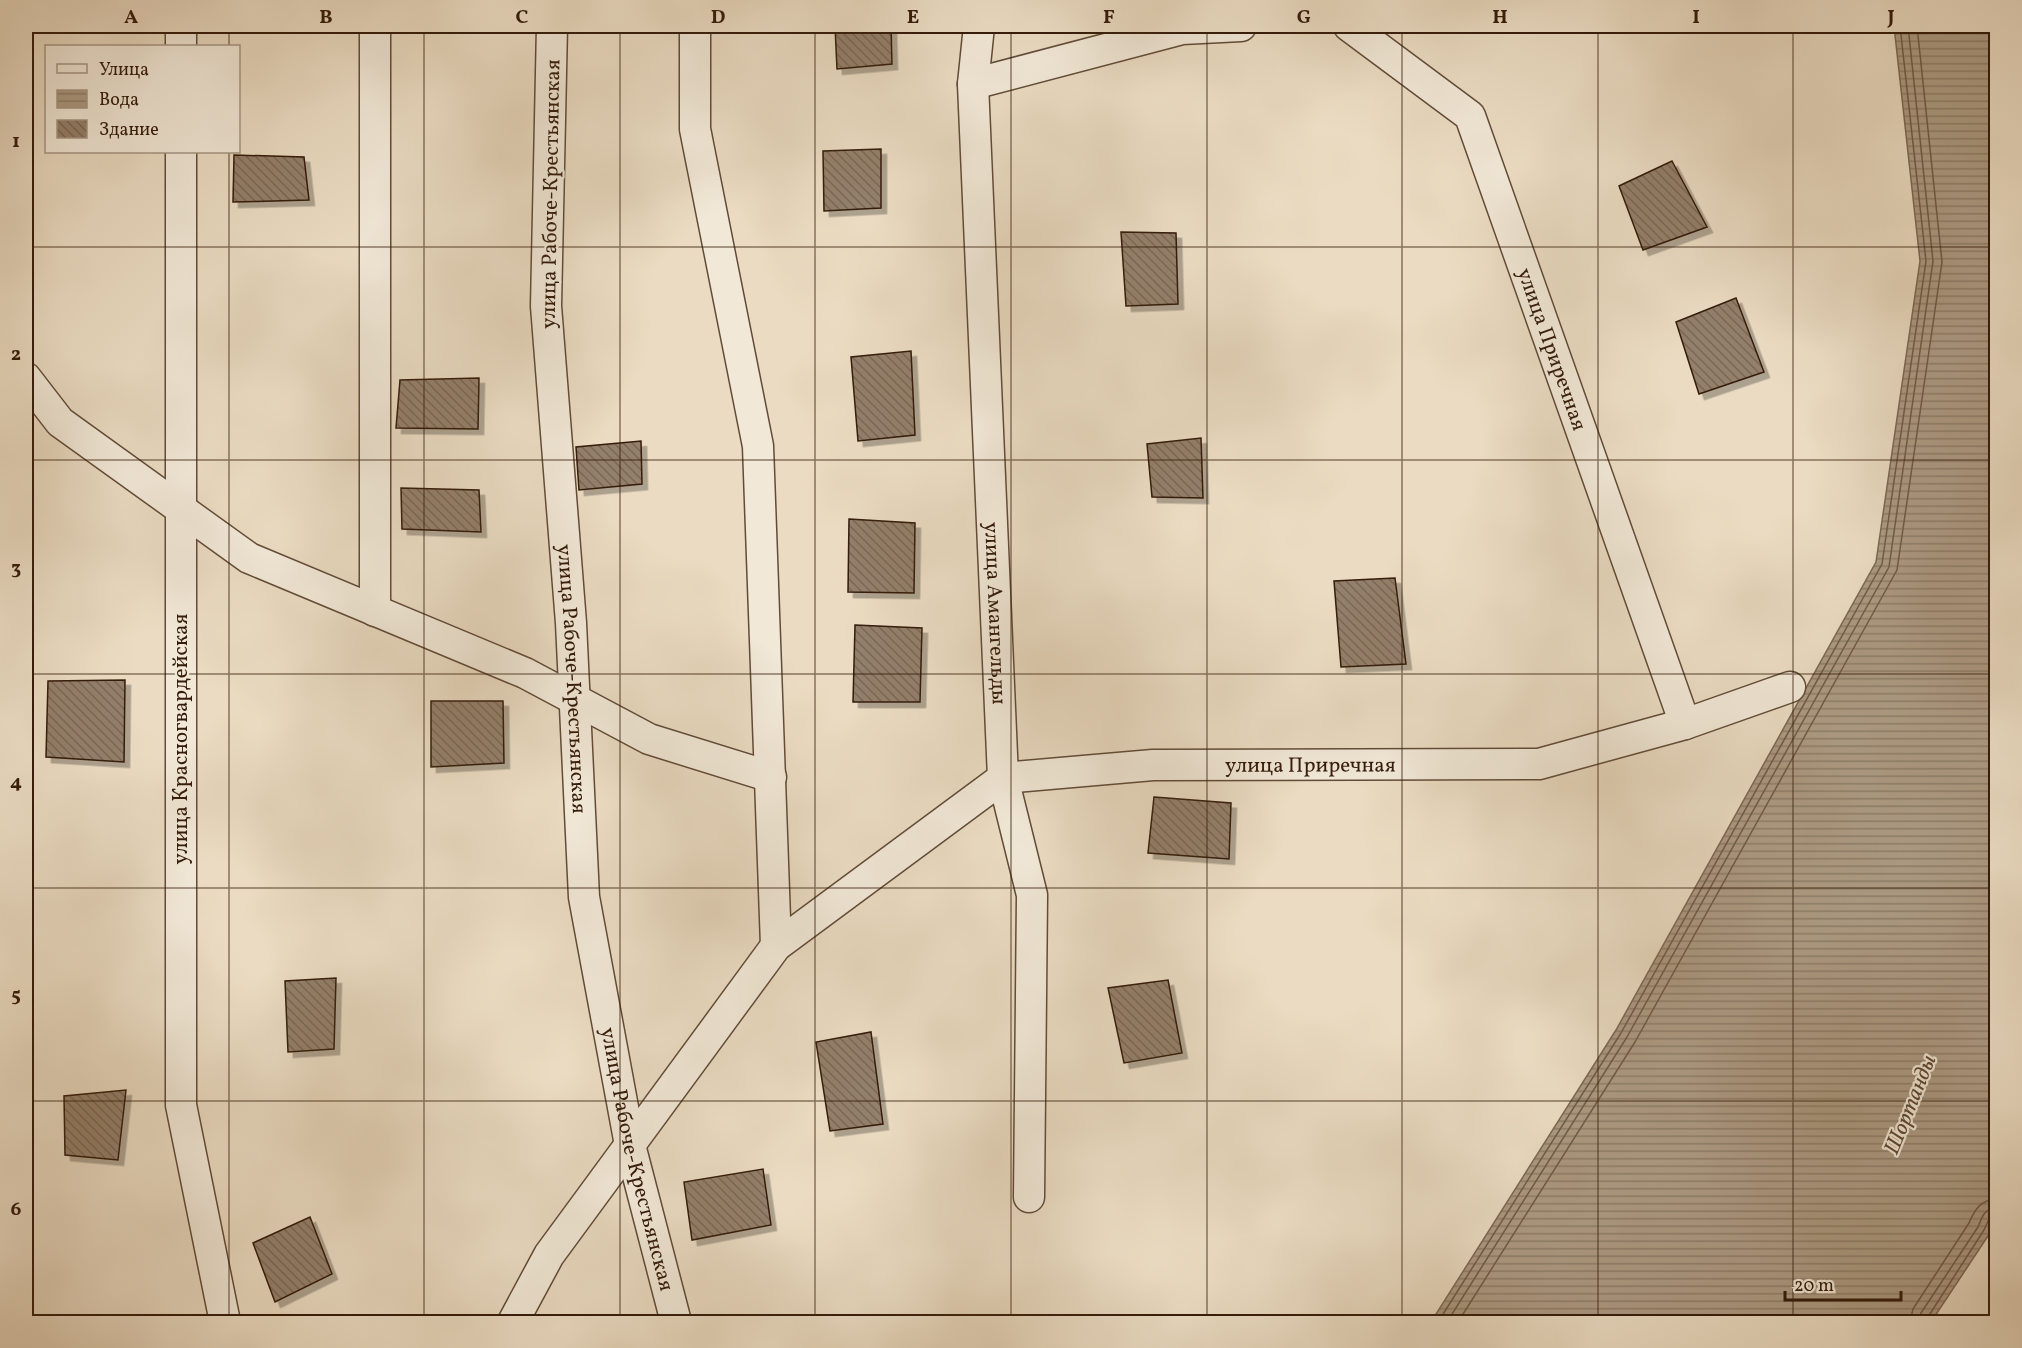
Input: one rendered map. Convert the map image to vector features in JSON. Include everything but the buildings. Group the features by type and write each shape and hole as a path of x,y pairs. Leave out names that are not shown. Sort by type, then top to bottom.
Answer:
{"street":[{"path":"181,26 181,45"},
{"path":"375,26 375,610"},
{"name":"улица Рабоче-Крестьянская","path":"552,26 546,306 571,623 584,897 630,1145 676,1323"},
{"path":"695,26 694,129 758,446 776,946"},
{"name":"улица Амангельды","path":"979,26 973,84 1003,778 1032,895 1029,1197"},
{"path":"973,84 1182,28 1241,26"},
{"name":"улица Приречная","path":"1349,26 1470,116 1685,724"},
{"name":"улица Красногвардейская","path":"181,153 181,1105 225,1323"},
{"path":"26,378 60,422 249,558 525,673 649,739 771,777"},
{"name":"улица Приречная","path":"1003,778 1153,765 1539,764 1685,724 1790,687"},
{"path":"513,1323 549,1255 776,946 1003,778"}],"water":[{"name":"Шортанды","path":"1894,26 1996,26 1996,1215 1990,1233 1931,1322 1431,1322 1616,1030 1876,562 1920,261"}]}
